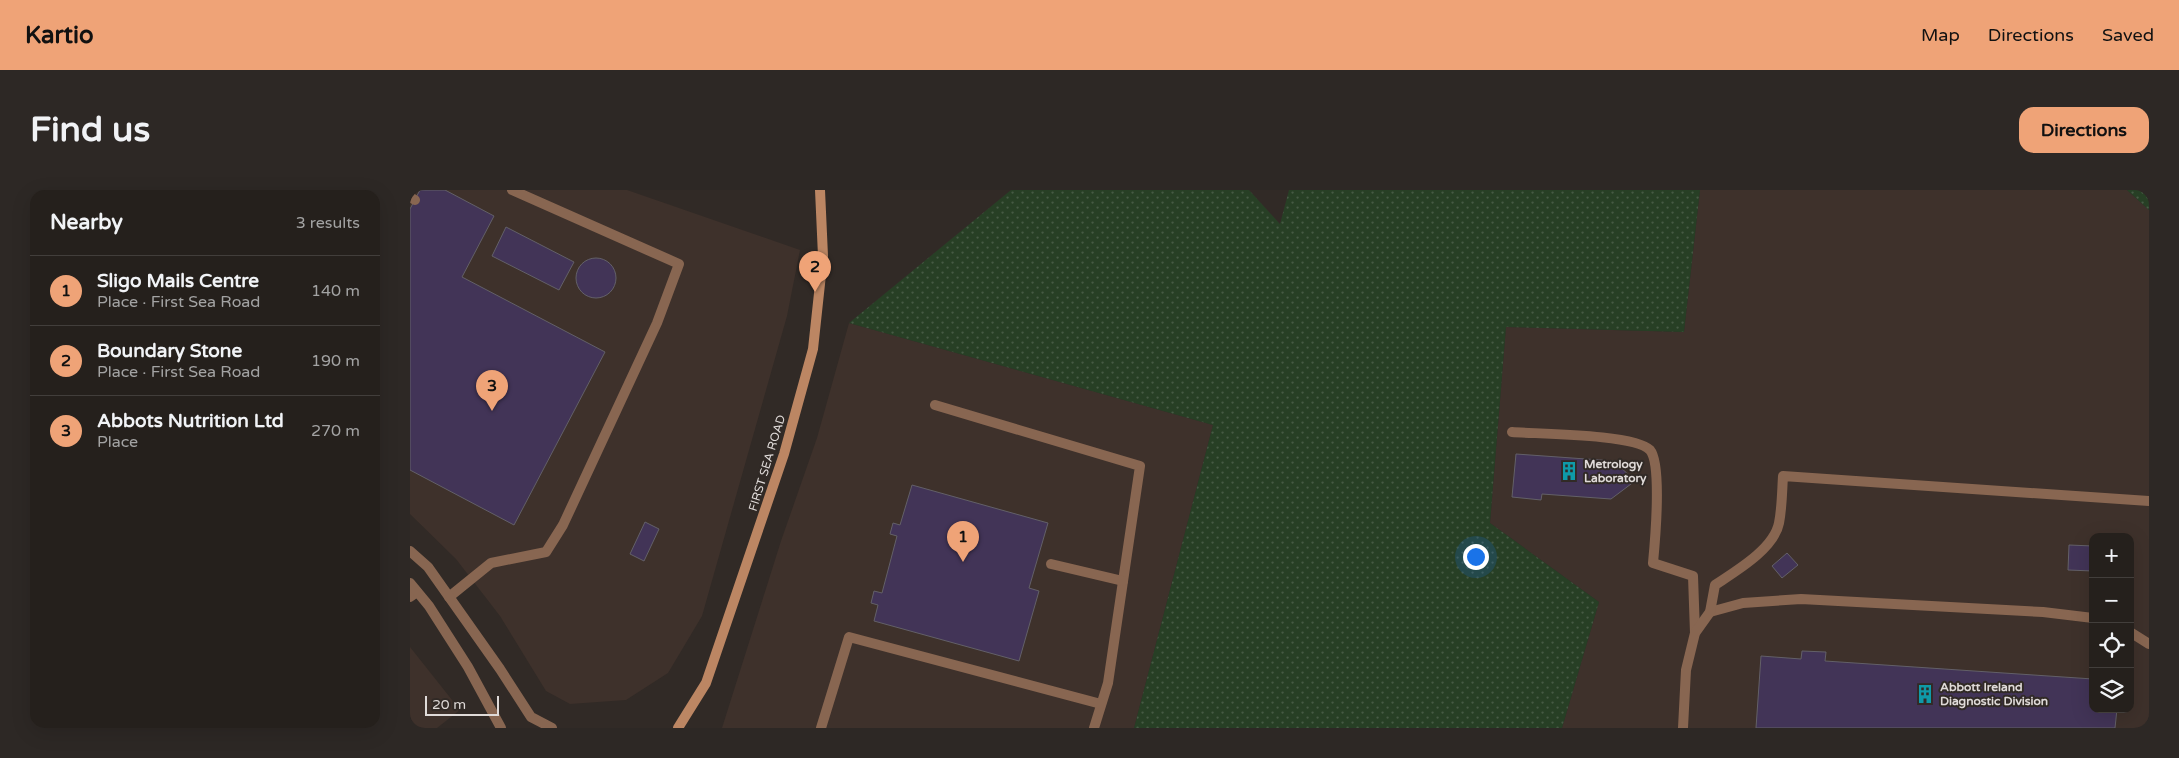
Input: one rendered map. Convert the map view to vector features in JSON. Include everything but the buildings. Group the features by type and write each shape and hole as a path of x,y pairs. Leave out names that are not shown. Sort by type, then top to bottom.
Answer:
{"street":[{"path":"449,597 491,563 546,552 563,525 645,349 679,264 512,190"},
{"name":"FIRST SEA ROAD","path":"678,728 706,683 784,454 813,349 823,256 820,190"},
{"path":"935,405 1140,466 1108,683 1094,728"},
{"path":"1512,432 1613,438 1638,442 1649,450 1654,458 1656,527 1653,563 1693,576 1695,633 1686,670 1683,728"},
{"path":"1695,633 1710,612 1715,585 1756,558 1779,525 1783,476 2149,501"},
{"path":"410,551 428,567 531,717 552,728"},
{"path":"1051,564 1122,581"},
{"path":"410,583 414,594 468,667 502,728"},
{"path":"1710,612 1743,603 1801,599 2033,611 2089,618"},
{"path":"2134,635 2149,644"},
{"path":"820,728 849,637 1101,704"}],"shaded area":[{"path":"410,190 627,190 800,250 787,316 702,616 668,673 626,700 570,704 546,691 500,616 456,559 410,514"},
{"path":"1700,190 2127,190 2149,210 2149,728 1562,728 1599,602 1490,523 1506,327 1684,332"},
{"path":"849,323 1213,425 1134,728 722,728 781,541 817,438"},
{"path":"410,647 460,710 437,728 410,728"}],"green space":[{"path":"1011,190 1249,190 1280,224 1289,190 1700,190 1684,332 1506,327 1490,523 1599,602 1562,728 1134,728 1213,425 849,323"},
{"path":"2127,190 2149,190 2149,210"}],"place":[{"name":"Boundary Stone","path":"815,292"},
{"name":"Abbots Nutrition Ltd","path":"492,411"},
{"name":"Metrology Laboratory","path":"1569,471"},
{"name":"Sligo Mails Centre","path":"963,562"},
{"name":"Abbott Ireland Diagnostic Division","path":"1925,694"}]}
